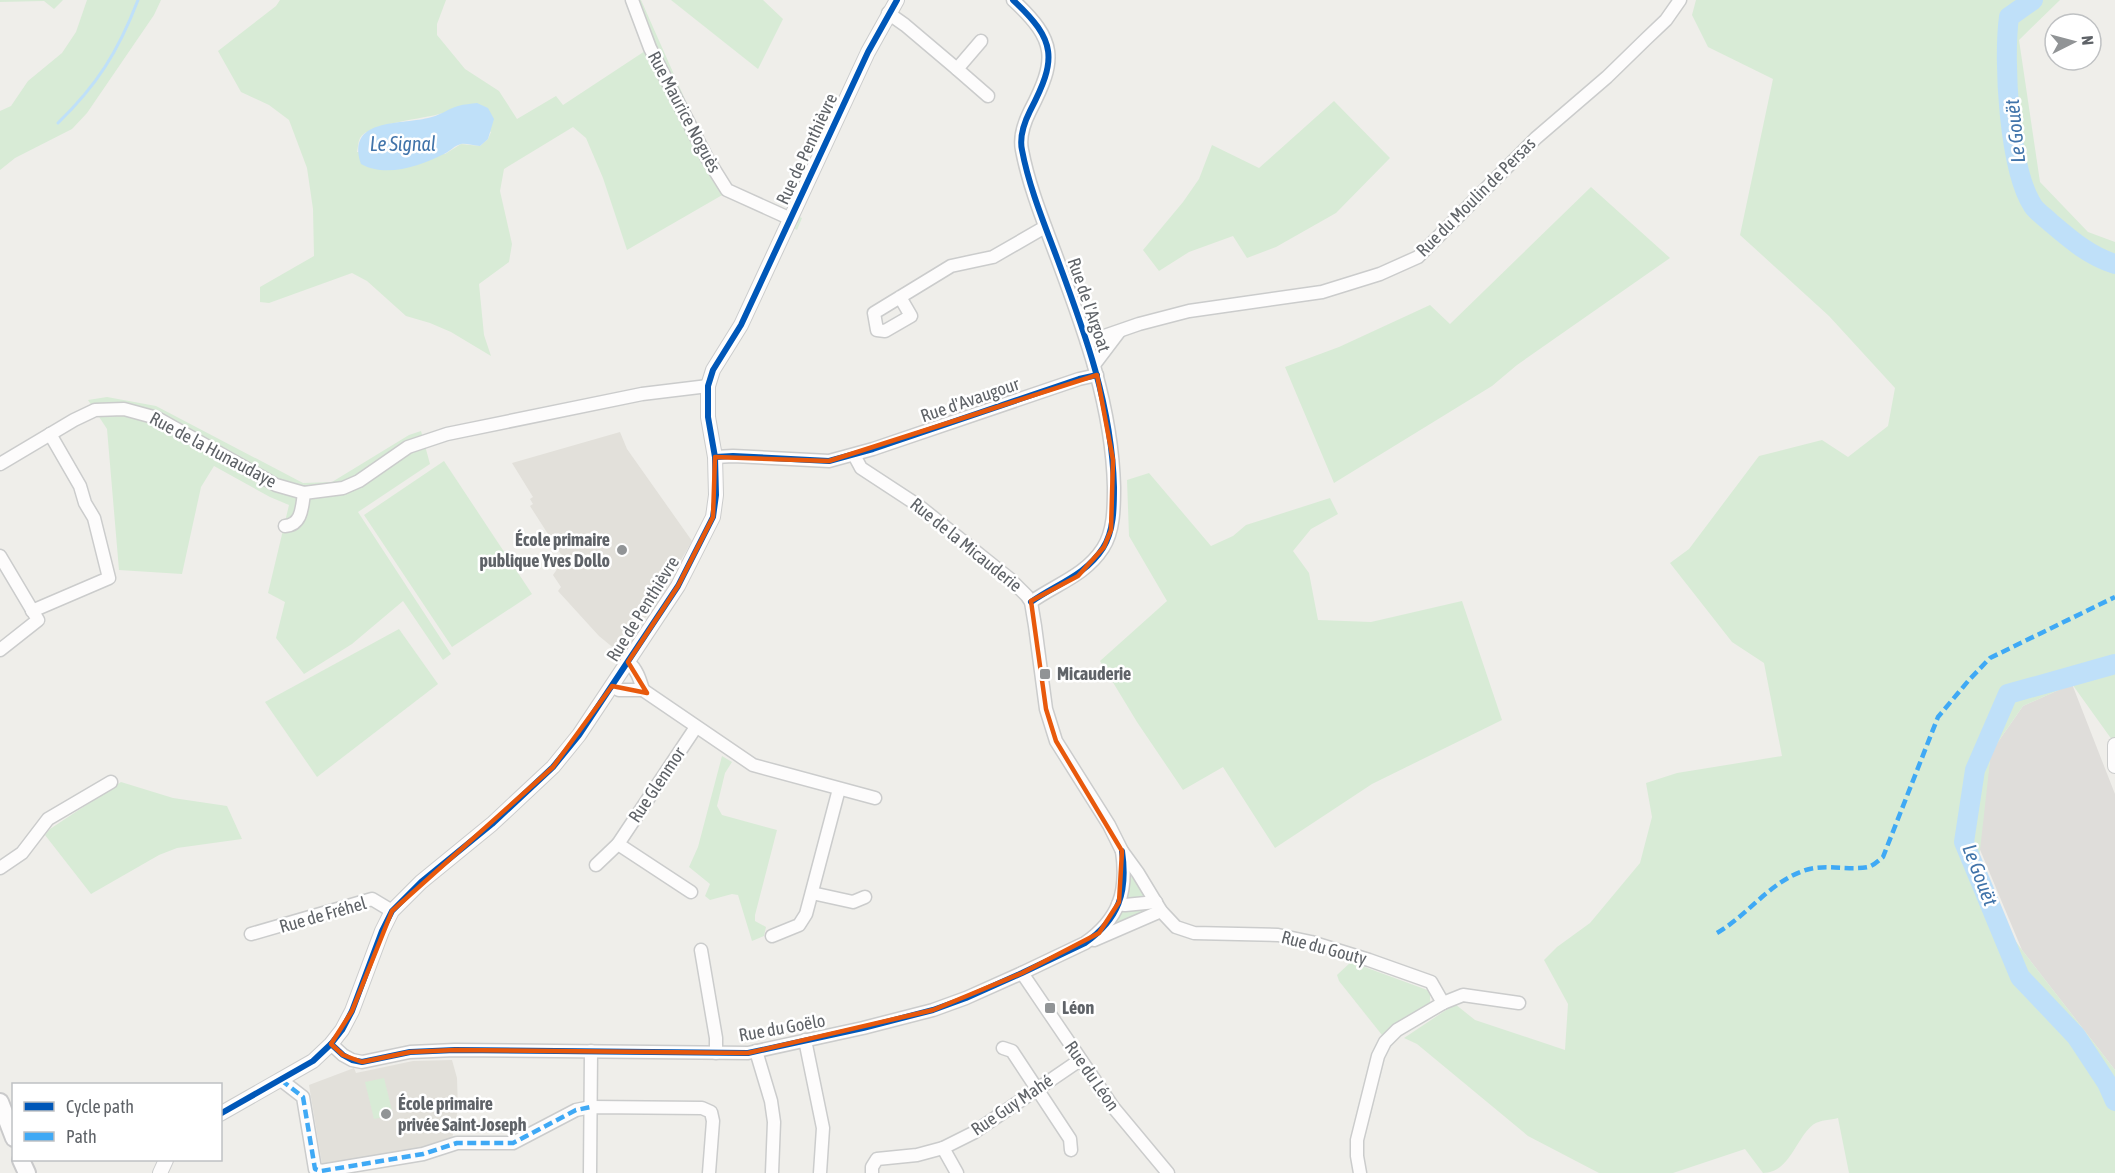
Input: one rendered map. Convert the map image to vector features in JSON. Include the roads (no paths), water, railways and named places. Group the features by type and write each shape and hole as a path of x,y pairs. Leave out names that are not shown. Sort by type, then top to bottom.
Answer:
{"main road":[{"path":"0,1102 12,1133"}],"street":[{"name":"Rue Maurice Noguès","path":"632,0 651,48 707,158 727,190 791,219"},
{"name":"Rue de Penthièvre","path":"222,1113 313,1061 332,1044 352,1011 381,930 392,911 421,882 492,824 553,767 579,735 678,586 712,517 716,495 715,457 708,417 708,386 713,370 741,325 888,13 897,0"},
{"name":"Rue de l'Argoat","path":"1013,0 1034,19 1046,39 1049,65 1043,86 1023,125 1021,146 1025,166 1045,227 1087,342 1108,416 1113,460 1114,502 1111,530 1104,547 1078,576 1031,602"},
{"name":"Rue du Moulin de Persas","path":"1087,342 1139,324 1189,311 1322,292 1380,274 1418,257 1536,138 1606,77 1666,20 1680,0"},
{"path":"888,13 988,96"},
{"path":"957,69 981,41"},
{"path":"900,297 951,266 993,257 1045,227"},
{"path":"1095,370 1120,331"},
{"name":"Rue d'Avaugour","path":"854,455 1079,379 1095,370"},
{"name":"Rue de la Hunaudaye","path":"0,464 95,410 110,408 158,418 276,485 304,493 343,488 359,481 408,447 455,431 642,394 708,386"},
{"path":"32,611 109,578 94,518 85,503 80,486 50,434"},
{"path":"715,457 829,461 854,455"},
{"name":"Rue de la Micauderie","path":"854,455 861,468 906,495 1010,579 1031,602 1046,709 1056,741 1158,906"},
{"path":"285,526 292,526 299,519 304,493"},
{"path":"0,556 38,620 0,650"},
{"path":"628,662 633,665 643,690"},
{"path":"612,686 619,690 643,690 753,765 875,798"},
{"name":"Rue Glenmor","path":"596,865 618,844 696,727"},
{"path":"2115,745 2115,766"},
{"path":"0,868 22,853 48,819 111,782"},
{"path":"772,936 799,925 806,914 839,789"},
{"path":"618,844 691,892"},
{"name":"Rue du Goëlo","path":"1085,943 1099,933 1119,904 1124,885 1122,851"},
{"path":"812,893 854,902 865,897"},
{"name":"Rue de Fréhel","path":"251,934 372,899 392,911"},
{"path":"1119,904 1158,906"},
{"name":"Rue du Goëlo","path":"332,1044 343,1055 362,1062 410,1052 716,1053 756,1051 933,1010 966,998 1085,943 1106,936 1158,906"},
{"name":"Rue du Gouty","path":"1158,906 1176,927 1194,933 1295,938 1369,960 1431,982 1443,1003"},
{"path":"701,950 716,1038 716,1053"},
{"name":"Rue du Léon","path":"1022,973 1113,1107 1168,1173"},
{"path":"1360,1173 1356,1156 1357,1140 1378,1056 1385,1042 1397,1030 1443,1003 1463,995 1519,1003"},
{"path":"805,1040 823,1128 820,1173"},
{"path":"1003,1048 1012,1051 1037,1088 1070,1139 1071,1150"},
{"path":"590,1173 591,1051"},
{"path":"756,1051 771,1101 774,1122 772,1173"},
{"name":"Rue Guy Mahé","path":"872,1173 872,1167 877,1159 917,1155 943,1148 973,1133 1080,1060"},
{"path":"281,1080 303,1097 315,1169 321,1171 423,1154 457,1143 513,1143 576,1110 591,1107 702,1108 711,1112 713,1121 708,1173"},
{"path":"943,1148 957,1173"}],"water":[{"name":"Le Signal","path":"477,103 488,108 494,119 488,139 480,146 459,145 435,158 403,169 381,170 361,164 358,149 361,138 368,131 378,126 432,117 458,106"}],"waterway":[{"path":"58,123 84,95 105,67 123,36 138,0"},
{"name":"Le Gouët","path":"2033,0 2009,17 2007,36 2010,114 2018,167 2033,206 2088,252 2115,264"},
{"name":"Le Gouët","path":"2115,664 2008,694 1975,770 1964,842 2020,977 2076,1036 2107,1083 2115,1101"}],"place":[{"name":"École primaire publique Yves Dollo","path":"622,550"},
{"name":"Micauderie","path":"1045,674"},
{"name":"Léon","path":"1050,1008"},
{"name":"École primaire privée Saint-Joseph","path":"386,1114"}]}
